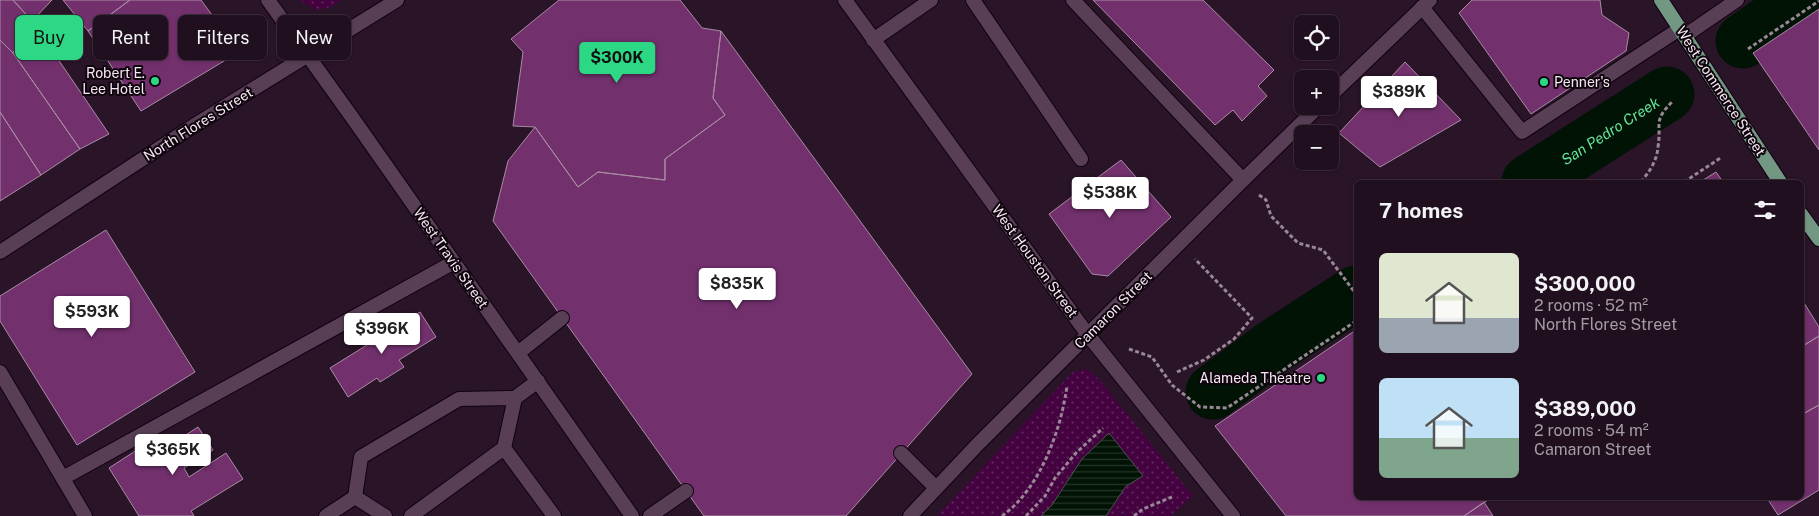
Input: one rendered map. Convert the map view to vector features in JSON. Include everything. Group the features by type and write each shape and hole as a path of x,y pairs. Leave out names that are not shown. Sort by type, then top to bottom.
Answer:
{"main road":[{"name":"West Commerce Street","path":"1662,0 1779,180"},
{"path":"1804,218 1819,240"}],"street":[{"name":"West Travis Street","path":"268,0 279,15"},
{"name":"North Flores Street","path":"351,29 397,0"},
{"name":"West Houston Street","path":"845,0 1088,335 1233,516"},
{"path":"873,40 931,0"},
{"path":"974,0 1081,159"},
{"path":"1073,0 1243,180"},
{"path":"1339,87 1426,4 1522,132 1737,0"},
{"name":"North Flores Street","path":"0,252 187,130 301,60"},
{"name":"West Travis Street","path":"313,60 632,516"},
{"name":"Camaron Street","path":"910,516 1088,335 1310,115"},
{"path":"63,478 454,262"},
{"path":"518,353 562,318"},
{"path":"0,372 85,516"},
{"path":"326,516 355,497 361,457 459,399 515,398 538,380"},
{"path":"411,516 504,448 515,398"},
{"path":"504,448 554,516"},
{"path":"901,453 936,488"},
{"path":"650,516 686,491"},
{"path":"355,497 385,516"}],"path":[{"path":"1748,49 1819,1"},
{"path":"1643,180 1653,166 1658,147 1658,126 1662,112 1673,100"},
{"path":"1687,180 1722,157"},
{"path":"1257,193 1266,200 1271,216 1298,243 1323,250 1354,291"},
{"path":"1177,372 1204,360 1234,340 1252,318 1191,255"},
{"path":"1126,347 1152,357 1172,385 1200,407 1227,408 1354,322"},
{"path":"1002,516 1030,488 1051,447 1065,406 1068,386"},
{"path":"1026,516 1045,496 1076,452 1104,428"},
{"path":"1134,516 1143,509 1172,497"}],"shaded area":[{"path":"299,0 341,0 331,7 317,10"},
{"path":"1087,369 1099,379 1193,496 1170,516 937,516 1073,372"},
{"path":"1109,433 1143,476 1126,486 1106,516 1041,516 1052,505 1082,459"}],"building":[{"path":"0,0 13,0 27,15 15,15 15,50 13,53 0,40"},
{"path":"13,0 52,0 38,15 27,15"},
{"path":"63,0 130,0 110,15 93,15 93,27 88,31 83,25 83,15 75,15"},
{"path":"130,0 201,0 212,15 178,15 178,60 226,60 141,111 107,60 168,60 168,15 110,15"},
{"path":"559,0 680,0 702,28 721,31 713,98 725,115 665,159 665,180 598,172 578,187 535,127 513,126 523,52 511,39"},
{"path":"1093,0 1203,0 1274,70 1258,86 1267,96 1242,121 1233,110 1215,125"},
{"name":"Penner's","path":"1472,0 1600,0 1602,15 1629,33 1626,51 1531,114 1459,13"},
{"path":"1819,9 1819,150 1753,53"},
{"path":"93,27 93,39 88,31"},
{"path":"721,31 972,374 846,516 704,516 493,221 508,161 535,127 578,187 598,172 665,180 665,159 725,115 713,98"},
{"path":"0,40 13,53 15,60 18,60 80,149 41,175 0,112"},
{"path":"18,60 59,60 109,134 80,149"},
{"path":"1405,62 1461,120 1380,167 1339,133"},
{"path":"0,112 41,175 0,201"},
{"path":"1121,160 1171,217 1108,276 1092,274 1049,214"},
{"path":"1716,172 1722,180 1703,180"},
{"path":"106,230 195,372 77,445 0,321 0,296"},
{"path":"1804,303 1819,327 1819,336 1804,345"},
{"path":"420,312 436,337 399,360 404,367 380,382 377,378 348,397 330,368"},
{"name":"Alameda Theatre","path":"1354,331 1354,500 1488,500 1464,516 1286,516 1215,426"},
{"path":"1819,336 1819,405 1804,413 1804,345"},
{"path":"1819,405 1819,490 1804,499 1804,413"},
{"path":"198,427 213,450 184,468 189,477 226,453 243,479 191,511 194,516 139,516 109,468 160,435 167,447"},
{"path":"1768,500 1803,500 1778,515"},
{"path":"1484,502 1493,516 1464,516"}],"waterway":[{"name":"San Pedro Creek","path":"1743,41 1802,0"},
{"name":"San Pedro Creek","path":"1532,180 1667,94"},
{"name":"San Pedro Creek","path":"1213,392 1273,347 1354,294"}],"place":[{"name":"Robert E. Lee Hotel","path":"155,81"},
{"name":"Penner's","path":"1544,82"},
{"name":"Alameda Theatre","path":"1321,378"}]}
